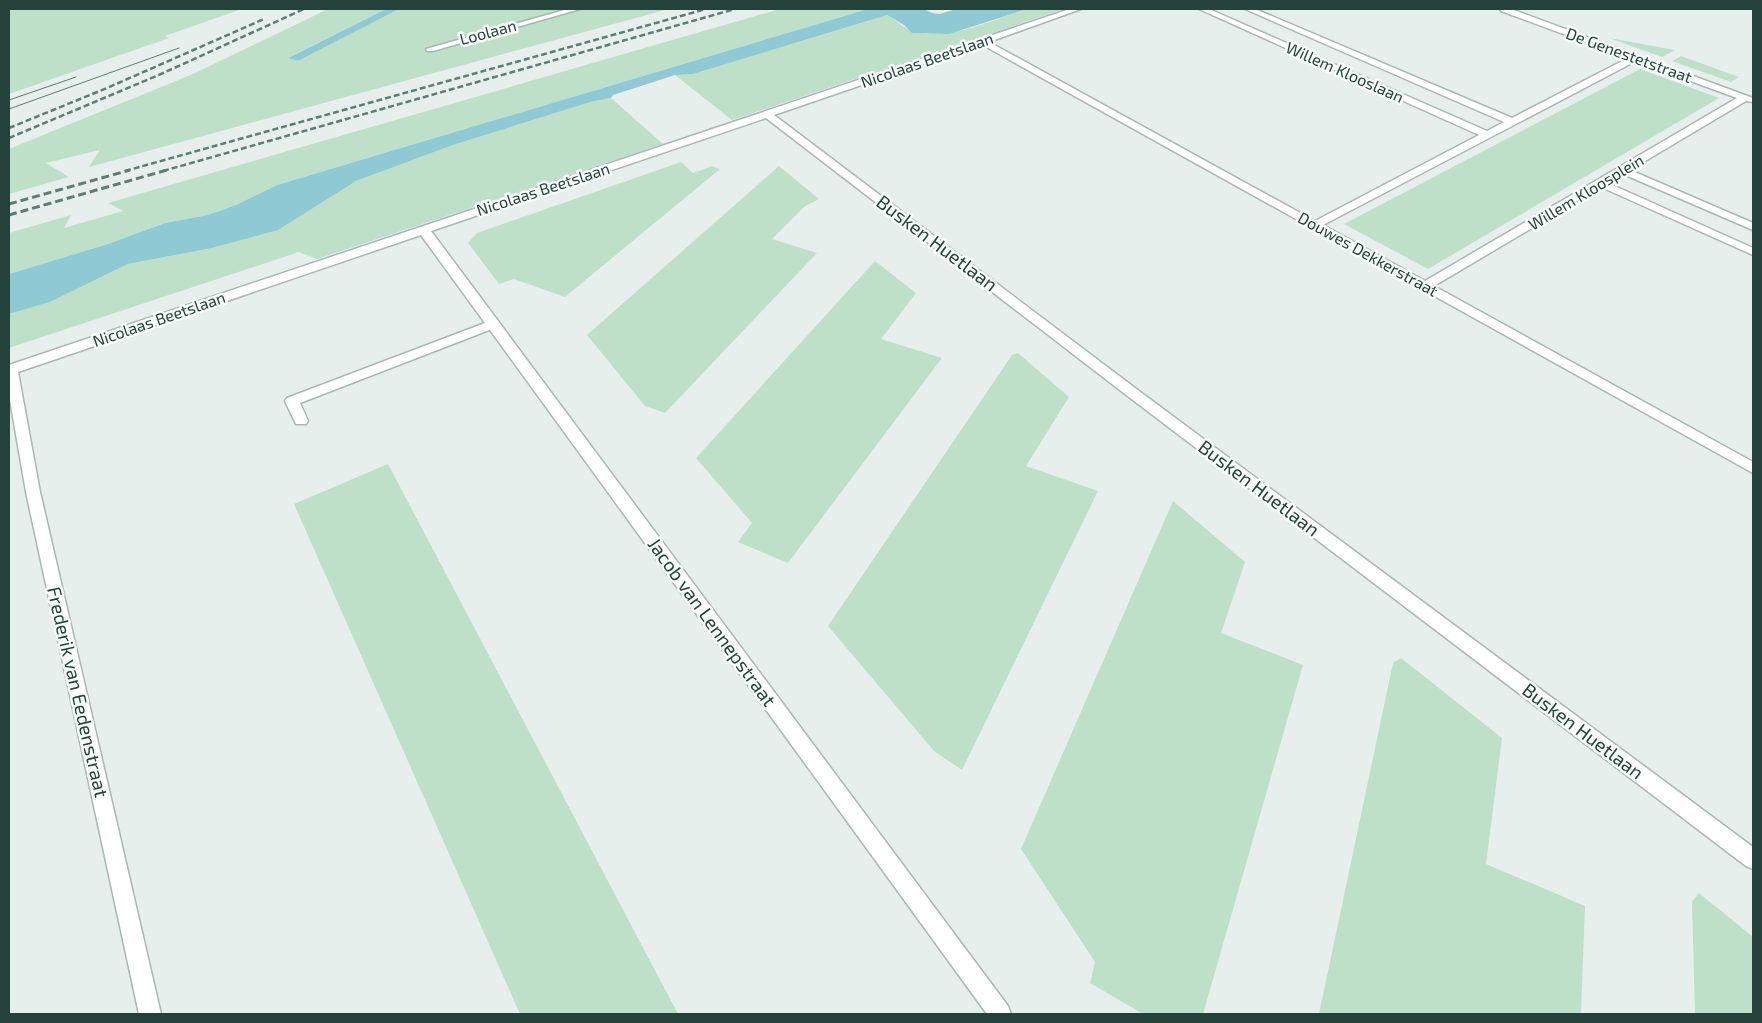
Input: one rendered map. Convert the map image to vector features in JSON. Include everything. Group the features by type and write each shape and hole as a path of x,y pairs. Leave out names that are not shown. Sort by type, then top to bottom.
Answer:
{"street":[{"name":"Loolaan","path":"430,49 576,9"},
{"name":"Nicolaas Beetslaan","path":"10,370 1077,9"},
{"name":"Willem Klooslaan","path":"1202,9 1487,135"},
{"name":"Willem Klooslaan","path":"1249,9 1512,122"},
{"name":"De Genestetstraat","path":"1504,9 1750,99"},
{"name":"Douwes Dekkerstraat","path":"981,41 1753,468"},
{"path":"1315,225 1636,57"},
{"name":"Willem Kloosplein","path":"1426,286 1622,170 1750,99"},
{"name":"Busken Huetlaan","path":"767,114 1146,403 1753,859"},
{"path":"1622,170 1753,227"},
{"path":"1600,183 1753,252"},
{"name":"Jacob van Lennepstraat","path":"424,229 1000,1014"},
{"path":"301,421 292,401 493,324"},
{"name":"Frederik van Eedenstraat","path":"10,370 33,492 150,1014"}],"green space":[{"path":"9,9 242,9 165,36 169,38 9,94"},
{"path":"328,9 386,9 289,57 298,61 399,9 669,9 89,167 100,150 46,163 69,177 9,194 9,149 193,74"},
{"path":"780,9 868,9 277,185 236,205 208,215 165,223 108,244 9,274 9,233 71,215 64,228 123,211 108,203"},
{"path":"1027,9 1064,9 732,120 675,75 693,74 887,15 910,30 939,34 984,24"},
{"path":"1609,38 1675,50 1662,57"},
{"path":"1681,56 1739,77 1731,82 1672,61"},
{"path":"1640,69 1719,98 1428,269 1344,224"},
{"path":"611,98 663,144 317,259 299,252 9,348 9,314 50,302 128,264 212,248 356,181 453,145 594,101"},
{"path":"681,162 693,173 712,166 720,169 565,297 514,279 499,284 468,243 477,233"},
{"path":"779,166 819,199 805,206 772,239 817,253 665,413 645,406 587,335"},
{"path":"875,261 916,293 881,339 942,358 788,563 738,542 752,523 696,458"},
{"path":"1018,353 1069,397 1026,466 1098,491 962,770 934,751 828,626 1012,355"},
{"path":"388,464 678,1014 520,1014 294,504"},
{"path":"1173,501 1245,562 1221,633 1303,665 1203,1014 1143,1014 1090,983 1095,962 1021,849"},
{"path":"1401,658 1502,738 1486,864 1585,906 1581,1014 1319,1014 1393,663"},
{"path":"1699,893 1753,937 1753,1014 1695,1014 1692,902"}],"water":[{"path":"386,9 399,9 298,61 288,58"},
{"path":"868,9 924,9 940,14 956,9 1027,9 949,34 912,33 904,25 887,15 693,74 675,75 613,95 611,98 594,101 453,145 356,181 278,230 212,248 128,264 50,302 9,314 9,274 108,244 165,223 208,215 236,205 277,185"}],"tram line":[{"path":"9,109 179,48"},
{"path":"9,100 76,77"}],"railway":[{"path":"9,138 161,74 304,9"},
{"path":"125,171 706,9"},
{"path":"163,171 735,9"},
{"path":"9,128 107,88 264,19"},
{"path":"9,204 130,170"},
{"path":"9,215 167,170"}]}
